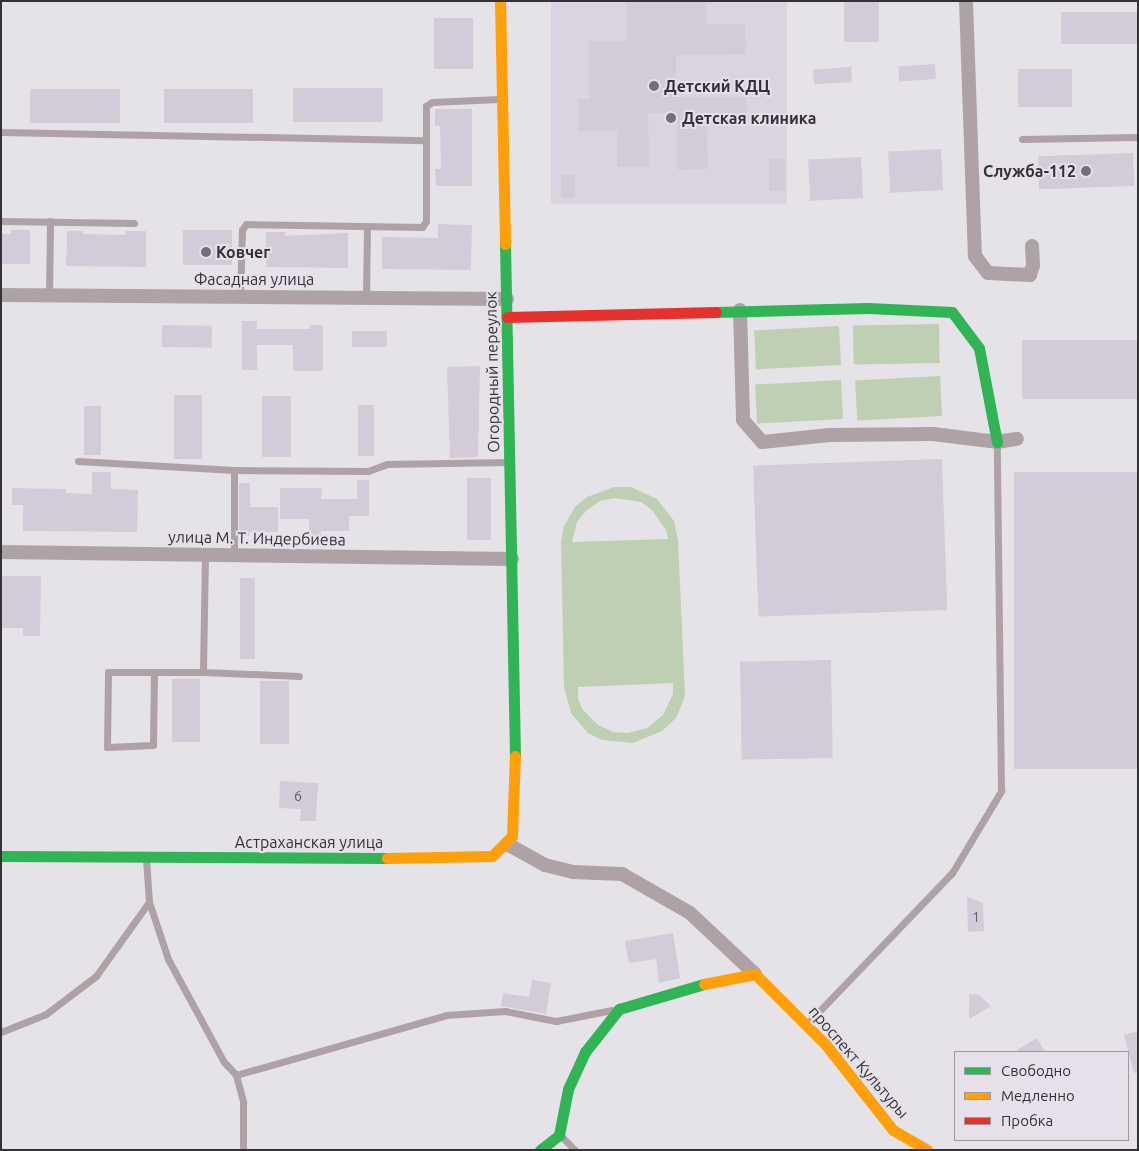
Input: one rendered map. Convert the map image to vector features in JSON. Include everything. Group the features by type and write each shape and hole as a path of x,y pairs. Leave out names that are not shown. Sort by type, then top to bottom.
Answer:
{"street":[{"name":"Огородный переулок","path":"500,1 516,741 512,836 507,844"},
{"path":"966,1 975,256 988,273 1030,275 1033,266 1032,246"},
{"name":"Фасадная улица","path":"1,295 507,299"},
{"path":"507,318 740,310 868,308 952,312 979,348 997,442"},
{"path":"740,310 743,420 762,442 830,435 896,434 933,434 997,442 1017,439"},
{"name":"улица М. Т. Индербиева","path":"1,552 512,559"},
{"path":"507,844 555,867 573,872 622,874 690,914 755,974"},
{"name":"Астраханская улица","path":"1,856 482,858 492,856 507,844"},
{"path":"540,1150 559,1135 568,1089 585,1052 619,1009 696,985 755,974"},
{"name":"проспект Культуры","path":"755,974 826,1045 893,1130 927,1150"}],"lane":[{"path":"240,297 242,230 246,224 419,228 425,225 426,109 429,103 502,99"},
{"path":"1,132 426,140"},
{"path":"1022,139 1138,137"},
{"path":"1,221 134,223"},
{"path":"48,296 50,222"},
{"path":"366,227 366,298"},
{"path":"806,1025 952,873 1001,791 997,442"},
{"path":"78,461 234,470 368,471 387,464 511,462"},
{"path":"234,470 234,556"},
{"path":"203,672 205,555"},
{"path":"154,672 153,745 107,748 108,672 154,672 203,672 299,676"},
{"path":"146,858 149,902 168,958 224,1062 236,1075 243,1102 243,1150"},
{"path":"1,1032 46,1014 96,976 149,902"},
{"path":"236,1075 446,1015 504,1012 556,1021 619,1009"},
{"path":"559,1135 575,1150"}],"shaded area":[{"name":"Детская клиника","path":"551,1 787,1 787,204 551,204"}],"green space":[{"path":"939,324 940,363 854,364 853,326"},
{"path":"839,326 841,365 756,369 754,330"},
{"path":"940,376 942,416 857,420 855,380"},
{"path":"841,380 843,419 757,423 755,385"},
{"path":"614,487 631,487 657,499 674,521 678,540 685,696 676,718 662,731 633,743 602,740 588,733 571,713 564,687 561,542 564,526 575,507 587,497","holes":["614,498 641,502 652,510 666,530 668,539 572,542 577,522 586,511 600,501","673,683 673,694 663,715 647,728 628,733 613,732 598,725 583,710 578,699 578,687"]}],"building":[{"name":"Детский КДЦ","path":"626,1 706,1 706,24 745,24 746,54 676,55 677,97 746,97 747,126 707,126 708,169 678,170 677,113 648,113 649,167 617,167 617,131 578,131 578,99 590,99 589,41 627,41"},
{"path":"844,1 879,1 879,42 844,42"},
{"path":"1061,12 1138,12 1138,44 1061,44"},
{"path":"434,18 473,18 473,69 434,69"},
{"path":"935,64 936,79 899,82 898,67"},
{"path":"851,67 852,82 814,85 813,70"},
{"path":"1018,69 1072,69 1072,107 1018,107"},
{"path":"293,88 383,88 383,122 293,122"},
{"path":"30,89 120,89 120,123 30,123"},
{"path":"164,89 253,89 253,123 164,123"},
{"path":"435,109 472,109 472,186 436,186 435,169 441,169 440,126 435,126"},
{"path":"941,149 943,190 890,193 888,152"},
{"name":"Служба-112","path":"1133,153 1134,186 1039,189 1038,156"},
{"path":"861,157 863,198 810,201 808,160"},
{"path":"769,159 785,159 785,191 769,191"},
{"path":"561,175 575,175 575,198 561,198"},
{"path":"438,224 472,225 471,270 382,269 382,237 438,238"},
{"path":"11,230 30,230 30,264 1,264 1,234 11,234"},
{"path":"183,230 232,230 232,265 183,265"},
{"path":"67,231 83,231 83,234 126,235 126,231 146,231 146,267 66,266"},
{"path":"266,232 285,232 285,236 348,233 348,268 266,267"},
{"path":"242,321 257,321 257,329 310,329 310,325 323,325 323,371 293,371 293,345 257,345 257,370 242,370"},
{"path":"162,325 212,326 212,348 162,347"},
{"path":"352,331 387,331 387,347 352,347"},
{"path":"1022,340 1138,340 1138,399 1022,399"},
{"path":"480,366 478,457 450,458 447,367"},
{"path":"174,395 202,395 202,459 174,459"},
{"path":"262,396 291,396 291,457 262,457"},
{"path":"358,405 374,405 374,456 358,456"},
{"path":"84,406 101,406 101,455 84,455"},
{"path":"942,459 947,610 758,617 753,466"},
{"path":"92,472 111,472 111,489 138,490 137,532 23,531 23,505 12,505 12,488 66,489 66,493 92,494"},
{"path":"1014,472 1138,472 1138,769 1014,769"},
{"path":"467,478 491,478 491,540 467,540"},
{"path":"357,480 369,480 369,516 349,516 349,531 321,531 321,536 309,536 309,519 280,519 280,488 322,488 321,499 357,499"},
{"path":"239,483 250,483 250,507 278,507 278,532 249,532 249,536 239,536"},
{"path":"1,576 41,576 40,636 23,636 23,628 1,628"},
{"path":"240,578 255,578 255,659 240,659"},
{"path":"831,660 833,758 742,760 740,662"},
{"path":"172,679 200,679 200,742 172,742"},
{"path":"260,681 289,681 289,744 260,744"},
{"path":"280,781 318,783 316,821 300,821 301,809 279,808"},
{"path":"967,897 983,903 984,931 968,932"},
{"path":"673,933 680,978 659,983 656,959 629,963 625,941"},
{"path":"532,980 551,983 546,1014 501,1006 503,993 529,997"},
{"path":"969,994 979,995 991,1006 969,1019"},
{"path":"1138,1031 1138,1072 1134,1073 1124,1035"},
{"path":"1037,1038 1044,1051 1016,1051"}],"traffic: fast":[{"path":"505,244 515,756"},
{"path":"716,312 868,308 952,312 979,348 997,442"},
{"path":"1,856 387,858"},
{"path":"540,1150 559,1135 568,1089 585,1052 619,1009 704,984"}],"traffic: slow":[{"path":"500,1 505,244"},
{"path":"387,858 492,856 512,836 515,756"},
{"path":"704,984 755,974 826,1045 893,1130 927,1150"}],"traffic: jam":[{"path":"507,317 716,312"}],"place":[{"name":"Детский КДЦ","path":"654,86"},
{"name":"Детская клиника","path":"671,118"},
{"name":"Служба-112","path":"1086,171"},
{"name":"Ковчег","path":"206,252"}]}
